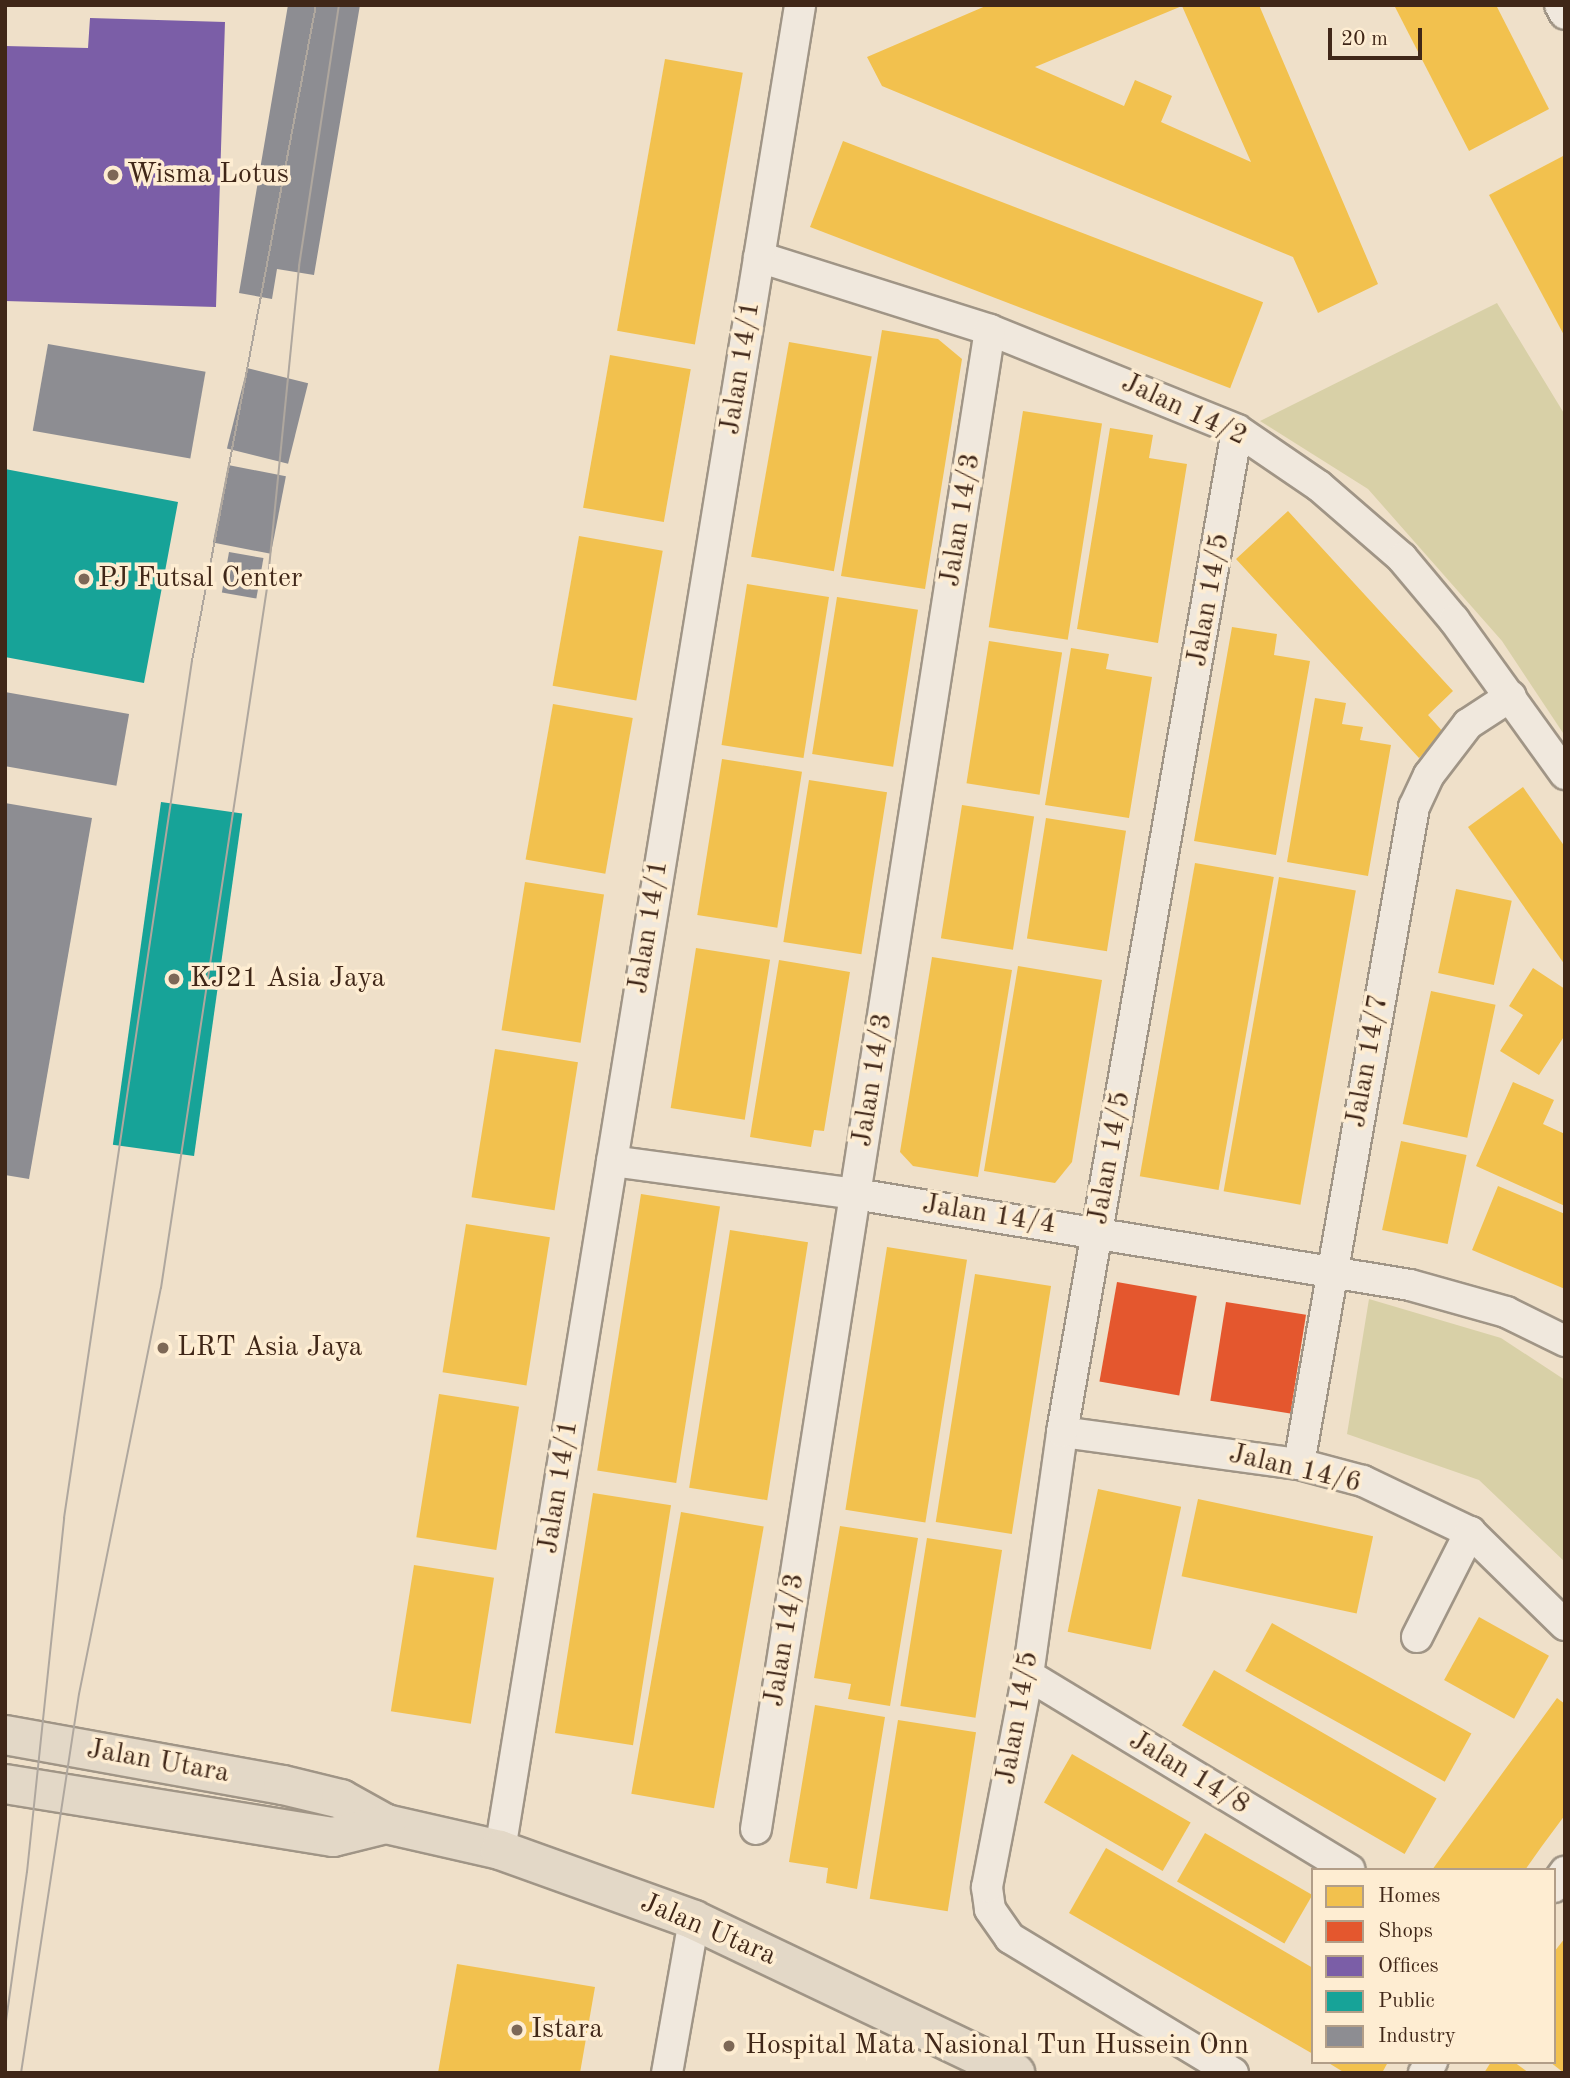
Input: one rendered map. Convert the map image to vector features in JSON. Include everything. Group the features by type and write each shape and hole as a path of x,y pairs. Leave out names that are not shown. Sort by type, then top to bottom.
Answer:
{"main road":[{"name":"Jalan Utara","path":"5,1735 283,1785 341,1799 386,1824 500,1850 694,1920 1015,2073"},
{"name":"Jalan Utara","path":"5,1784 333,1837 386,1824"}],"street":[{"name":"Jalan 14/1","path":"500,1850 800,5"},
{"path":"1560,5 1565,14"},
{"name":"Jalan 14/2","path":"759,257 990,330 1237,430 1319,486 1402,558 1511,696 1565,774"},
{"name":"Jalan 14/3","path":"755,1829 990,330"},
{"name":"Jalan 14/5","path":"1233,2073 1010,1938 990,1909 987,1887 1028,1675 1062,1432 1237,430"},
{"name":"Jalan 14/7","path":"1299,1464 1330,1274 1414,807 1429,775 1468,724 1511,696"},
{"name":"Jalan 14/4","path":"612,1161 855,1194 1410,1285 1506,1312 1565,1341"},
{"name":"Jalan 14/6","path":"1062,1432 1299,1464 1363,1481 1469,1532 1565,1625"},
{"path":"1417,1637 1469,1532"},
{"name":"Jalan 14/8","path":"1028,1675 1347,1868"},
{"path":"667,2073 694,1920"}],"shaded area":[{"path":"1497,303 1565,415 1565,736 1502,641 1368,489 1260,421"},
{"path":"1369,1299 1501,1338 1565,1380 1565,1562 1479,1480 1347,1434"}],"building: Homes":[{"path":"988,5 1259,5 1378,284 1318,313 1293,257 882,86 867,57","holes":["1182,6 1251,162 1161,122 1172,96 1135,80 1124,106 1035,67"]},
{"path":"1394,5 1496,5 1549,109 1469,151"},
{"path":"665,59 743,73 695,345 617,331"},
{"path":"843,141 1263,302 1230,388 810,227"},
{"path":"1565,155 1565,337 1489,195"},
{"path":"882,330 938,339 962,359 925,589 841,576"},
{"path":"789,342 872,357 834,571 751,557"},
{"path":"610,355 691,369 664,522 583,508"},
{"path":"1023,411 1102,424 1068,640 989,627"},
{"path":"1110,428 1153,435 1149,458 1187,464 1158,643 1077,629"},
{"path":"1288,511 1453,691 1428,715 1445,734 1419,758 1236,559"},
{"path":"579,536 663,551 636,700 553,686"},
{"path":"747,584 829,597 803,758 722,745"},
{"path":"837,597 918,610 893,767 812,754"},
{"path":"1232,627 1277,634 1274,655 1310,661 1276,855 1194,841"},
{"path":"989,641 1062,653 1040,795 966,783"},
{"path":"1071,648 1109,654 1106,669 1152,677 1129,818 1045,805"},
{"path":"1315,698 1346,703 1342,724 1363,727 1360,740 1391,745 1368,876 1287,862"},
{"path":"553,704 633,718 605,874 526,860"},
{"path":"722,759 802,772 777,928 697,915"},
{"path":"809,780 887,792 861,954 783,942"},
{"path":"1523,787 1565,847 1565,965 1468,827"},
{"path":"962,805 1034,816 1013,950 941,938"},
{"path":"1046,818 1126,831 1107,951 1027,938"},
{"path":"1195,863 1274,877 1219,1190 1140,1176"},
{"path":"1279,877 1356,891 1300,1205 1224,1191"},
{"path":"525,882 604,895 581,1043 502,1030"},
{"path":"1456,889 1512,901 1494,985 1438,973"},
{"path":"696,948 770,960 745,1120 671,1108"},
{"path":"932,957 1012,970 978,1177 913,1166 900,1152"},
{"path":"779,960 850,972 824,1131 814,1130 811,1147 750,1137"},
{"path":"1018,966 1102,980 1072,1162 1055,1183 984,1171"},
{"path":"1533,968 1565,989 1565,1035 1539,1075 1500,1051 1523,1015 1509,1006"},
{"path":"1431,991 1496,1005 1467,1138 1403,1124"},
{"path":"495,1049 578,1062 555,1210 472,1197"},
{"path":"1513,1082 1554,1100 1543,1124 1565,1134 1565,1206 1476,1166"},
{"path":"1401,1141 1467,1155 1448,1244 1382,1230"},
{"path":"1498,1186 1565,1214 1565,1289 1472,1250"},
{"path":"641,1194 720,1207 676,1483 597,1471"},
{"path":"466,1224 550,1237 526,1385 443,1372"},
{"path":"730,1230 808,1242 767,1500 689,1488"},
{"path":"887,1247 967,1260 925,1522 845,1510"},
{"path":"975,1274 1051,1286 1012,1534 936,1522"},
{"path":"439,1394 519,1407 496,1550 416,1537"},
{"path":"1098,1489 1181,1507 1151,1649 1068,1632"},
{"path":"593,1493 671,1505 633,1745 555,1733"},
{"path":"1198,1499 1373,1536 1357,1613 1182,1576"},
{"path":"681,1512 764,1527 714,1808 631,1794"},
{"path":"840,1526 918,1538 890,1706 848,1699 851,1684 814,1678"},
{"path":"927,1538 1002,1550 975,1718 900,1706"},
{"path":"414,1565 494,1578 471,1724 391,1711"},
{"path":"1479,1617 1549,1656 1514,1719 1444,1680"},
{"path":"1272,1623 1471,1734 1445,1782 1245,1671"},
{"path":"1214,1670 1437,1798 1405,1854 1182,1725"},
{"path":"1557,1698 1565,1704 1565,1815 1526,1868 1433,1868"},
{"path":"815,1705 885,1717 857,1889 826,1883 828,1868 789,1862"},
{"path":"898,1720 976,1732 948,1911 870,1899"},
{"path":"1072,1754 1191,1822 1163,1871 1044,1802"},
{"path":"1205,1833 1311,1894 1284,1943 1177,1881"},
{"path":"1106,1848 1311,1967 1311,2053 1069,1913"},
{"path":"1565,1938 1565,2073 1553,2064 1556,2064 1556,1949"},
{"name":"Istara","path":"457,1964 595,1987 580,2073 438,2073"},
{"path":"1330,2064 1387,2064 1382,2073 1345,2073"},
{"path":"1490,2064 1517,2064 1529,2073 1484,2073"}],"building: Shops":[{"path":"1117,1282 1197,1296 1179,1396 1099,1381"},
{"path":"1226,1302 1306,1315 1290,1413 1210,1401"}],"building: Offices":[{"name":"Wisma Lotus","path":"90,18 225,22 216,307 5,301 5,46 88,48"}],"building: Public":[{"name":"PJ Futsal Center","path":"5,469 178,502 144,683 5,657"},
{"name":"KJ21 Asia Jaya","path":"161,802 242,813 194,1156 113,1145"}],"building: Industry":[{"path":"288,5 360,5 314,275 277,269 272,299 239,293"},
{"path":"48,344 206,372 190,458 33,431"},
{"path":"247,368 308,383 288,464 227,449"},
{"path":"228,465 286,476 271,554 213,543"},
{"path":"229,552 263,558 256,598 222,592"},
{"path":"5,692 129,714 116,786 5,766"},
{"path":"5,803 92,818 29,1179 5,1175"}],"tram line":[{"path":"5,2028 27,1872 64,1518 192,661 316,5"},
{"path":"21,2073 79,1694 161,1288 267,588 299,266 339,5"}],"place":[{"name":"Wisma Lotus","path":"113,175"},
{"name":"PJ Futsal Center","path":"84,579"},
{"name":"KJ21 Asia Jaya","path":"174,979"},
{"name":"LRT Asia Jaya","path":"163,1348"},
{"name":"Istara","path":"517,2030"},
{"name":"Hospital Mata Nasional Tun Hussein Onn","path":"729,2046"}]}
